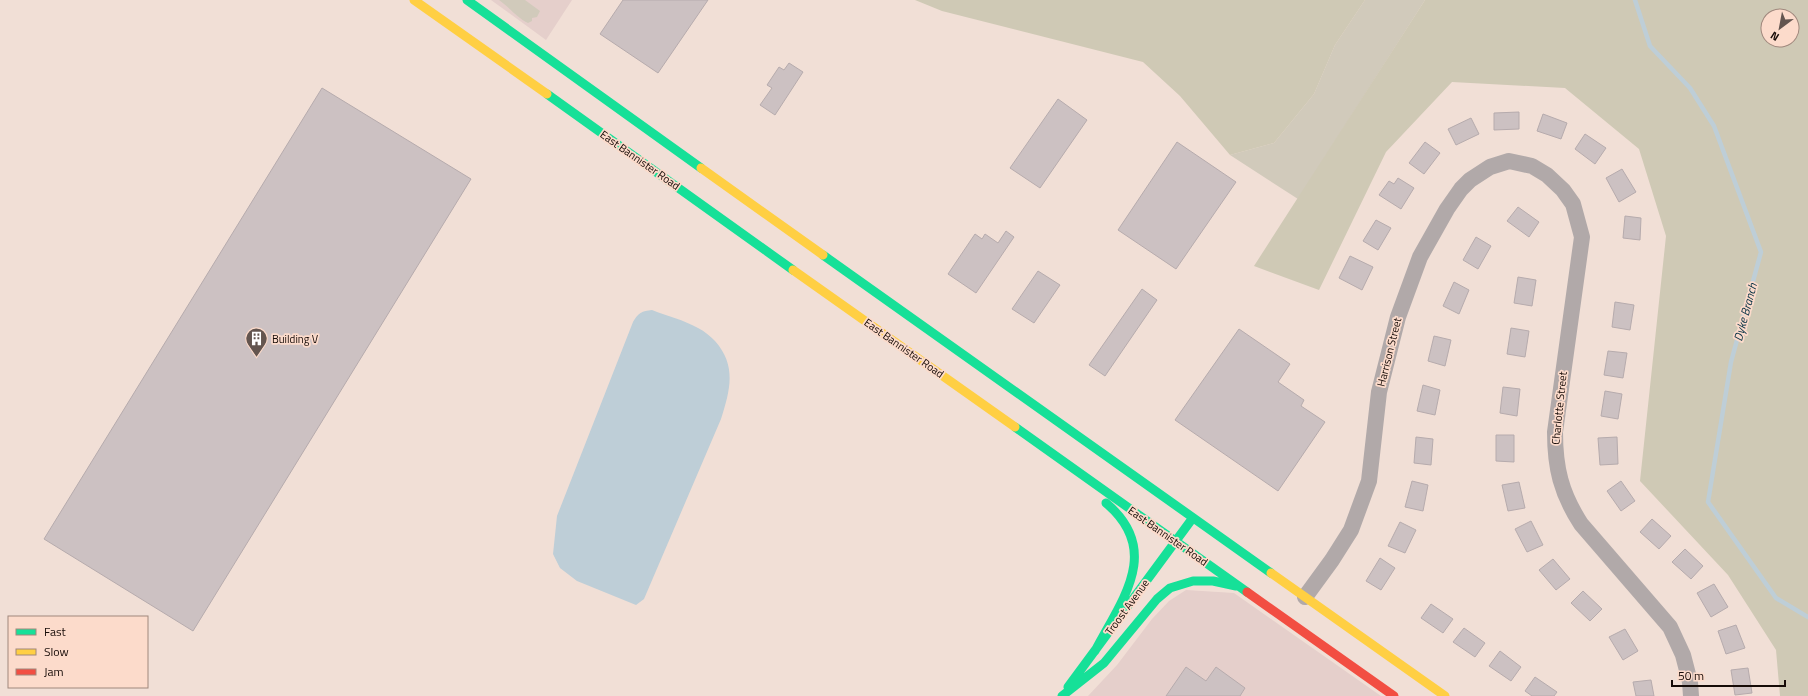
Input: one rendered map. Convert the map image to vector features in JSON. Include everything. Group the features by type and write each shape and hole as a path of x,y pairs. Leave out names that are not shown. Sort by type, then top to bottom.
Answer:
{"main road":[{"name":"East Bannister Road","path":"414,0 1394,696"},
{"path":"466,0 1192,519 1445,696"},
{"path":"992,411 1036,453 1112,508 1126,525 1134,545 1134,571 1126,591 1095,651"},
{"name":"Troost Avenue","path":"1062,696 1192,519"},
{"path":"1062,696 1104,663 1157,599 1170,588 1193,581 1213,581 1240,586"}],"street":[{"name":"Harrison Street","path":"1305,597 1332,560 1351,530 1369,482 1380,392 1398,317 1420,257 1447,209 1470,180 1490,167 1510,161 1532,166 1537,169"},
{"name":"Charlotte Street","path":"1537,169 1547,174 1563,190 1573,204 1582,237 1555,432 1555,453 1559,480 1570,506 1581,524 1670,627 1683,655 1690,682 1691,696"}],"shaded area":[{"path":"491,0 572,0 546,40"},
{"path":"499,0 525,0 540,11 537,17 532,18 532,21 528,23"},
{"path":"915,0 1365,0 1335,45 1314,94 1274,143 1230,155 1180,96 1143,62 942,11"},
{"path":"1365,0 1425,0 1298,199 1230,155 1274,143 1314,94 1335,45"},
{"path":"1425,0 1808,0 1808,696 1780,696 1776,650 1728,575 1640,481 1666,236 1639,149 1565,88 1452,82 1386,152 1319,290 1254,266"},
{"path":"652,310 693,325 711,337 722,350 729,369 730,378 727,398 721,419 644,599 636,605 577,581 560,568 553,554 557,516 633,322 641,313"},
{"path":"1186,590 1234,593 1381,696 1088,696 1117,665 1152,619 1169,601"}],"building":[{"path":"623,0 708,0 658,73 600,34"},
{"path":"789,63 803,72 775,115 760,105 772,88 767,85 779,67 784,70"},
{"name":"Building V","path":"322,88 471,179 193,631 44,539"},
{"path":"1058,99 1087,120 1040,188 1010,168"},
{"path":"1519,112 1519,129 1494,130 1494,113"},
{"path":"1543,114 1567,123 1561,139 1537,131"},
{"path":"1471,118 1479,134 1456,145 1448,129"},
{"path":"1585,134 1606,148 1595,164 1575,149"},
{"path":"1177,142 1236,182 1176,269 1118,230"},
{"path":"1425,142 1440,153 1424,174 1409,163"},
{"path":"1622,169 1636,192 1619,202 1606,178"},
{"path":"1398,178 1414,188 1401,209 1379,195 1389,181 1394,184"},
{"path":"1518,207 1539,222 1529,237 1507,221"},
{"path":"1625,216 1641,218 1640,240 1623,238"},
{"path":"1376,220 1391,228 1378,250 1363,241"},
{"path":"1006,231 1014,237 976,293 948,274 975,234 982,239 985,234 998,243"},
{"path":"1476,237 1491,246 1478,269 1463,260"},
{"path":"1350,256 1373,267 1362,290 1339,278"},
{"path":"1038,271 1060,285 1034,323 1012,309"},
{"path":"1518,277 1536,280 1532,306 1514,303"},
{"path":"1454,282 1469,290 1459,314 1443,306"},
{"path":"1142,289 1157,300 1105,376 1089,365"},
{"path":"1615,302 1634,305 1630,330 1612,327"},
{"path":"1511,328 1529,331 1525,357 1507,354"},
{"path":"1239,329 1290,364 1278,382 1304,400 1301,406 1325,422 1278,491 1175,420"},
{"path":"1434,336 1451,340 1445,366 1428,361"},
{"path":"1608,351 1627,353 1623,378 1604,375"},
{"path":"1423,385 1440,390 1435,415 1417,411"},
{"path":"1503,387 1520,389 1517,416 1500,413"},
{"path":"1605,391 1622,394 1618,419 1601,416"},
{"path":"1496,435 1514,435 1514,462 1496,461"},
{"path":"1416,437 1433,439 1431,465 1414,463"},
{"path":"1617,437 1618,464 1600,465 1598,438"},
{"path":"1412,481 1428,485 1423,511 1405,507"},
{"path":"1621,481 1635,501 1621,511 1607,491"},
{"path":"1519,482 1525,508 1508,511 1502,485"},
{"path":"1652,519 1671,536 1659,549 1640,532"},
{"path":"1531,521 1543,545 1527,552 1515,529"},
{"path":"1400,522 1416,530 1405,553 1388,546"},
{"path":"1685,549 1703,566 1691,579 1672,562"},
{"path":"1380,558 1395,568 1381,590 1366,581"},
{"path":"1553,559 1570,579 1556,590 1539,570"},
{"path":"1714,584 1728,607 1711,617 1697,593"},
{"path":"1583,591 1602,609 1590,621 1571,603"},
{"path":"1431,604 1453,619 1443,633 1421,618"},
{"path":"1736,625 1745,648 1726,654 1718,631"},
{"path":"1464,628 1485,643 1475,657 1453,642"},
{"path":"1625,629 1638,651 1623,660 1609,637"},
{"path":"1500,651 1521,667 1511,681 1489,666"},
{"path":"1186,667 1206,681 1216,667 1245,688 1240,696 1166,696"},
{"path":"1748,668 1752,693 1735,695 1731,670"},
{"path":"1535,677 1557,692 1554,696 1532,696 1525,691"},
{"path":"1651,680 1654,696 1636,696 1633,682"}],"waterway":[{"name":"Dyke Branch","path":"1635,0 1650,46 1690,88 1714,126 1761,252 1731,362 1708,502 1776,598 1808,617"}],"traffic: fast":[{"path":"467,0 701,168"},
{"path":"547,94 793,270"},
{"path":"823,255 1271,573"},
{"path":"1015,427 1247,592"},
{"path":"1095,651 1125,595 1132,576 1134,558 1132,539 1123,521 1106,503"},
{"path":"1068,687 1192,519"},
{"path":"1062,696 1104,663 1157,599 1170,588 1193,581 1213,581 1236,586"}],"traffic: slow":[{"path":"414,0 547,94"},
{"path":"701,168 823,255"},
{"path":"793,270 1015,427"},
{"path":"1271,573 1445,696"}],"traffic: jam":[{"path":"1247,592 1394,696"}],"place":[{"name":"Building V","path":"257,358"}]}
